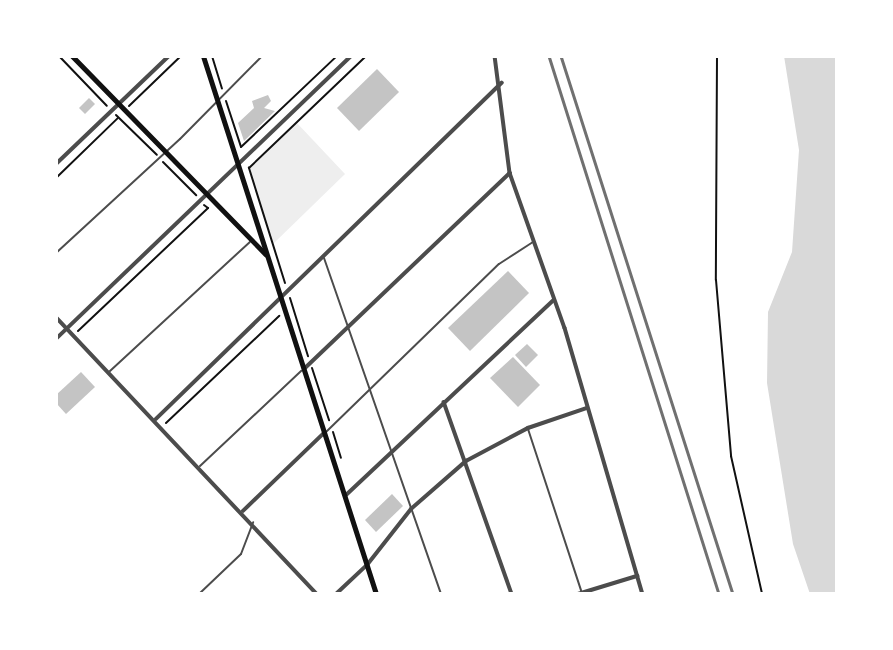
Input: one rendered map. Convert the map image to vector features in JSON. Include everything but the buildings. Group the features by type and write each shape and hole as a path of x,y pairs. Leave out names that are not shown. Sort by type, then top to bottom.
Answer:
{"main road":[{"path":"72,56 267,255"},
{"path":"203,56 376,594"}],"street":[{"path":"56,339 351,56"},
{"path":"495,56 501,83 510,173 587,408 643,594"},
{"path":"56,164 166,57"},
{"path":"156,419 501,83"},
{"path":"304,369 350,329 510,173"},
{"path":"345,496 553,301"},
{"path":"56,317 201,466 317,594"},
{"path":"444,402 512,594"},
{"path":"336,594 367,565 411,509 466,461 528,428 587,408"},
{"path":"243,511 324,433"},
{"path":"581,594 637,576"}],"lane":[{"path":"56,253 262,56"},
{"path":"110,372 252,241"},
{"path":"324,433 499,264 534,241"},
{"path":"324,257 372,389 389,454 441,594"},
{"path":"201,466 304,369"},
{"path":"528,428 581,594"},
{"path":"199,594 242,554 253,522"}],"path":[{"path":"60,56 208,208 78,331"},
{"path":"56,178 181,56"},
{"path":"212,56 241,147 337,56"},
{"path":"341,458 249,168 366,56"},
{"path":"717,56 716,280 731,456 762,594"},
{"path":"163,426 292,304"}],"shaded area":[{"path":"784,56 837,56 837,594 810,594 793,544 767,383 768,312 792,252 799,150"},
{"path":"296,122 345,174 273,244 249,168"}],"railway":[{"path":"549,56 719,594"},
{"path":"561,56 733,594"}]}
